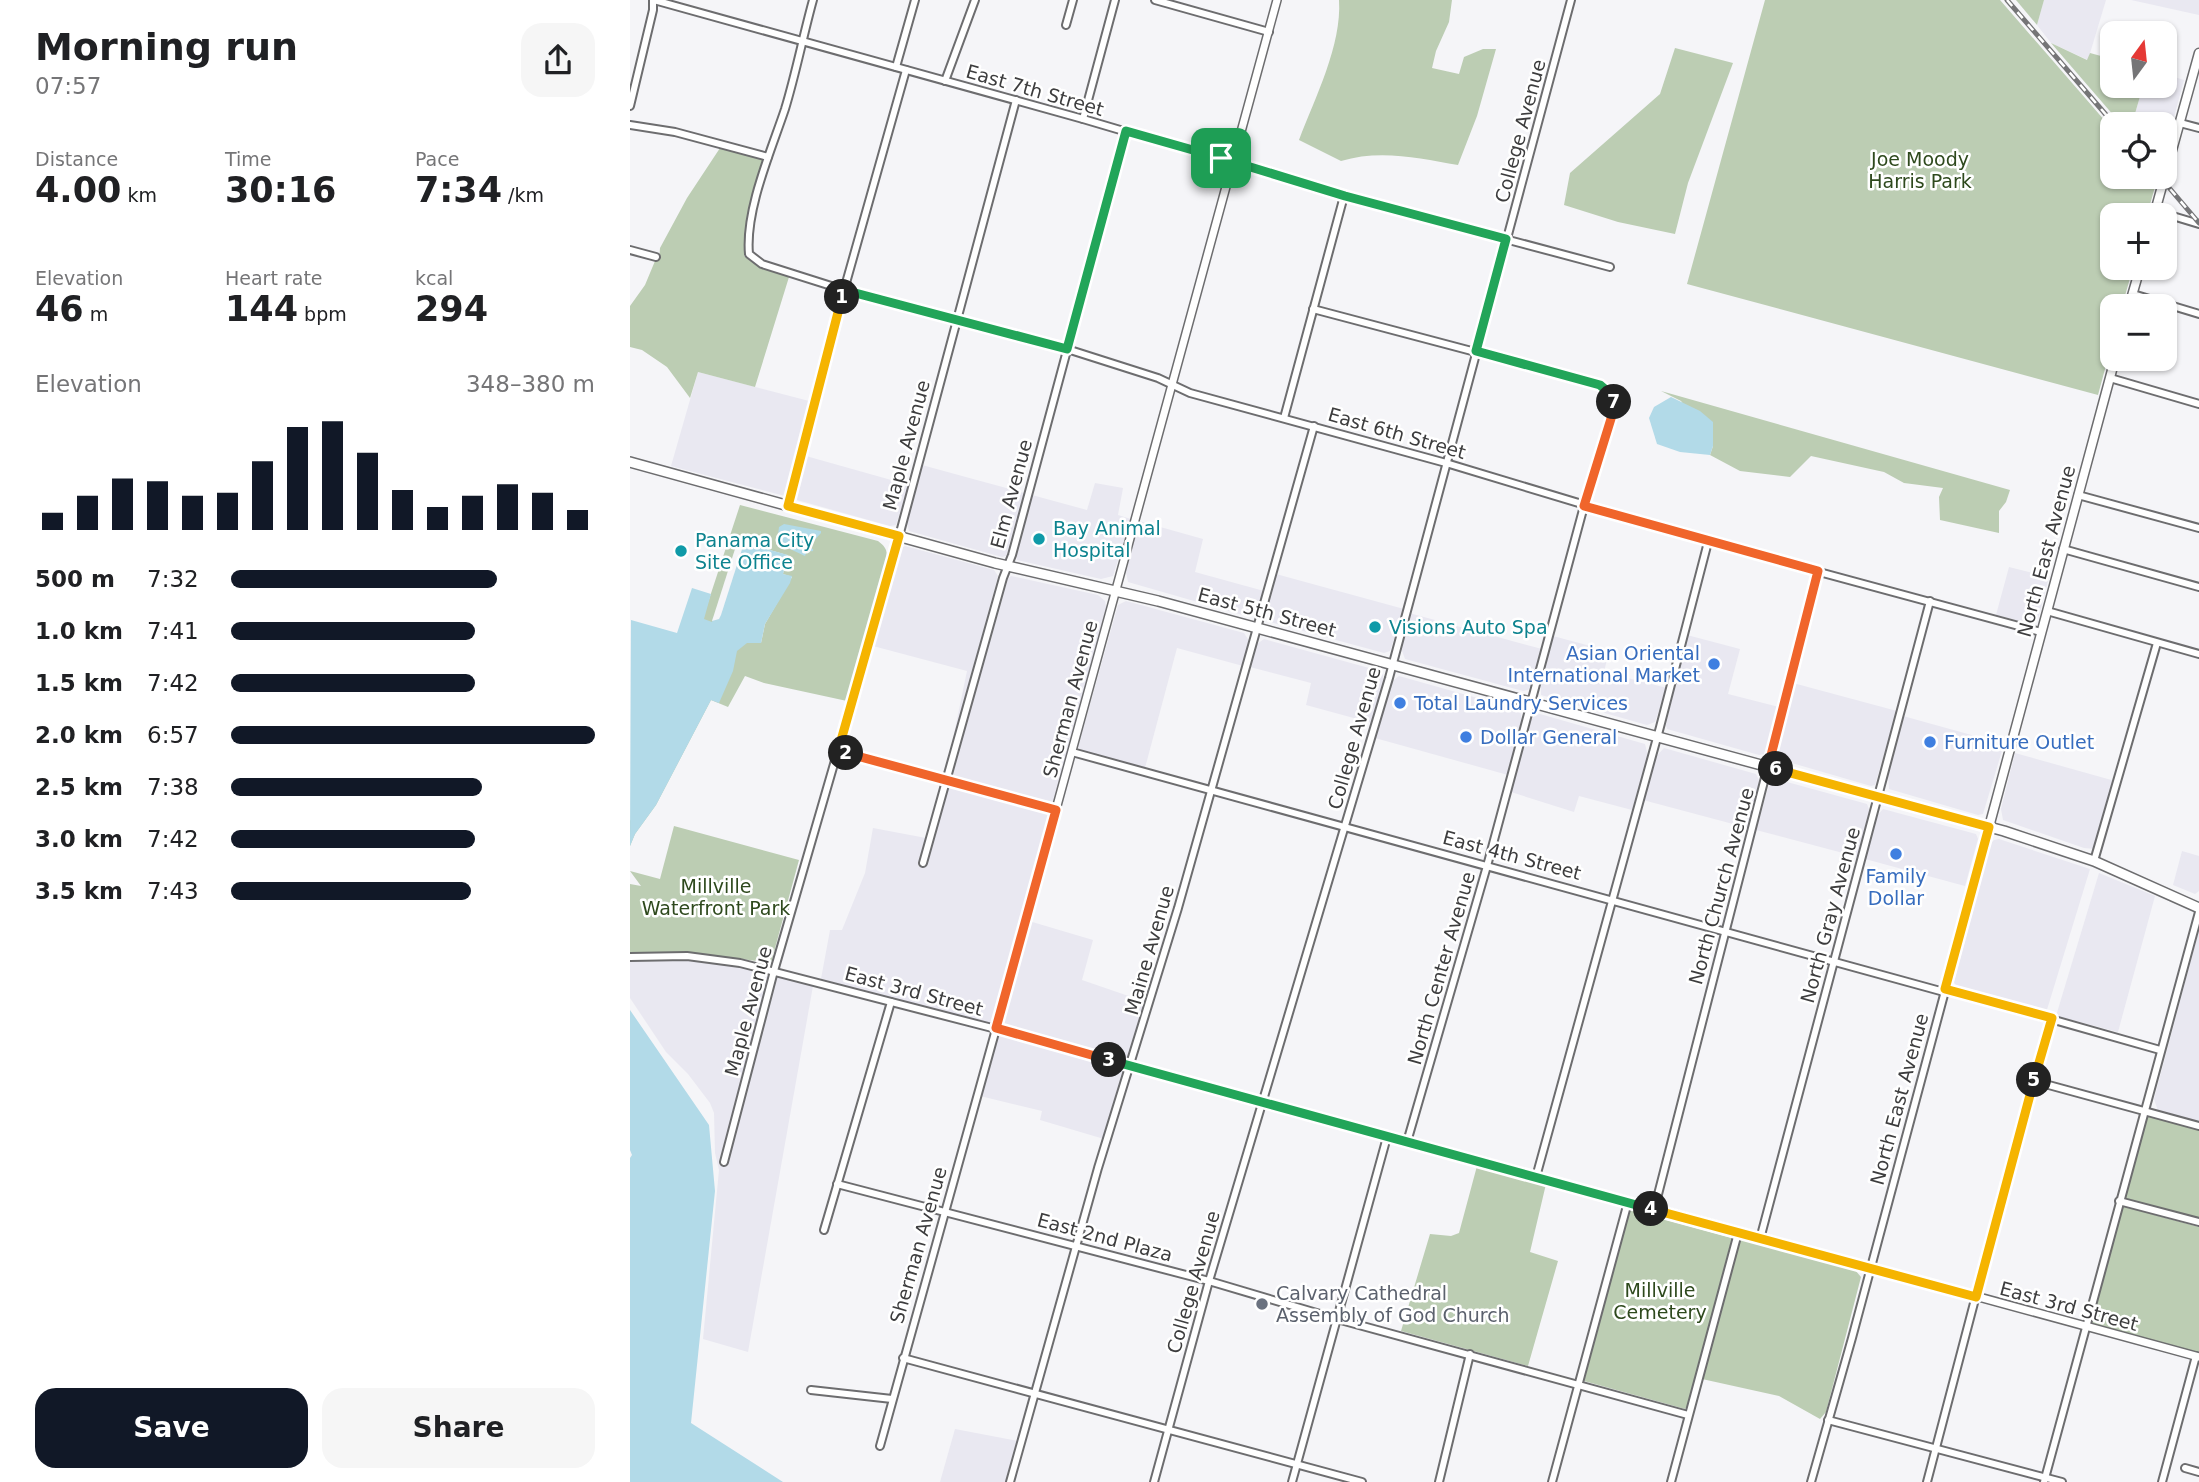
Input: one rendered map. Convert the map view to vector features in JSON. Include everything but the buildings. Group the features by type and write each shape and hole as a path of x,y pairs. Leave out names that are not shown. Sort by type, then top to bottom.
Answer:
{"main road":[{"path":"2158,203 2199,53"},
{"path":"2133,294 2137,280"},
{"name":"North East Avenue","path":"1989,827 2112,371"},
{"name":"East 5th Street","path":"630,462 1007,566 1116,590 1989,827 2094,861 2199,910"}],"street":[{"name":"East 7th Street","path":"654,0 1126,131 1345,196 1610,267"},
{"path":"630,106 654,0"},
{"path":"630,125 675,132 768,156 785,107 813,0"},
{"path":"896,67 915,0"},
{"path":"945,81 975,0"},
{"path":"1066,25 1073,0"},
{"path":"1083,119 1115,0"},
{"path":"1155,0 1269,32"},
{"name":"Sherman Avenue","path":"880,1446 1277,0"},
{"name":"College Avenue","path":"1154,1482 1209,1281 1392,664 1572,0"},
{"path":"788,506 844,290 906,70"},
{"name":"Maple Avenue","path":"724,1162 774,971 899,536 1016,100"},
{"path":"2180,122 2199,128"},
{"name":"Elm Avenue","path":"923,863 1126,131"},
{"name":"East 6th Street","path":"768,156 749,230 749,254 762,264 844,290 1067,349 1158,378 1191,393 1446,463 1708,542 2041,632"},
{"path":"1284,418 1345,196"},
{"path":"2177,218 2199,224"},
{"path":"630,250 656,257"},
{"path":"2177,307 2199,314"},
{"path":"1313,309 1476,351"},
{"name":"North Center Avenue","path":"1407,1142 1488,866 1584,506 1614,409 1614,397 1600,385 1476,351"},
{"path":"2110,378 2199,404"},
{"name":"Maine Avenue","path":"1010,1482 1314,426"},
{"path":"2078,495 2199,528"},
{"path":"1536,1177 1708,542"},
{"path":"2063,549 2199,587"},
{"name":"North Church Avenue","path":"1654,1210 1818,571"},
{"name":"North Gray Avenue","path":"1760,1239 1930,601"},
{"path":"2047,611 2199,654"},
{"path":"2094,861 2157,643"},
{"path":"838,751 1056,810"},
{"name":"East 4th Street","path":"1072,752 2052,1018 2160,1050"},
{"name":"North East Avenue","path":"1811,1482 1989,827"},
{"path":"2044,1480 2199,910"},
{"name":"East 3rd Street","path":"630,957 687,956 740,962 996,1028 2198,1357"},
{"path":"824,1230 891,1002"},
{"path":"1927,1482 2052,1018"},
{"path":"2034,1082 2199,1126"},
{"path":"1292,1482 1387,1136"},
{"name":"East 2nd Plaza","path":"837,1184 1209,1281 1337,1319 1688,1415"},
{"path":"2119,1201 2199,1222"},
{"path":"1552,1482 1628,1202"},
{"path":"1671,1482 1738,1233"},
{"path":"1439,1482 1470,1354"},
{"path":"2162,1482 2198,1357"},
{"path":"903,1358 1362,1482"},
{"path":"811,1390 892,1399"},
{"path":"1828,1420 1937,1448 2044,1480 2062,1482"},
{"path":"2185,1468 2199,1472"}],"shaded area":[{"path":"2044,0 2106,0 2088,60 2051,43 2037,25"},
{"path":"2131,0 2199,0 2199,15"},
{"path":"2177,78 2184,80 2175,112 2135,112 2140,98 2177,98"},
{"path":"698,372 813,402 785,496 671,466"},
{"path":"806,456 909,485 896,525 890,526 797,500 795,495"},
{"path":"922,465 1024,493 1006,556 909,531 906,520"},
{"path":"1095,483 1123,488 1118,515 1131,519 1113,576 1101,579 1017,560 1016,554 1032,495 1087,510"},
{"path":"1139,521 1203,539 1195,572 1264,591 1258,610 1246,616 1128,582 1126,572"},
{"path":"905,546 994,570 998,576 950,753 967,671 873,646 900,549"},
{"path":"2009,567 2049,577 2038,619 2033,622 1996,615"},
{"path":"1276,574 1404,609 1390,651 1384,653 1270,622 1266,615"},
{"path":"1011,576 1098,595 1105,601 1098,641 1053,804 951,777"},
{"path":"1126,601 1244,633 1249,641 1243,666 1177,648 1145,768 1078,747 1118,605"},
{"path":"1409,613 1542,649 1532,684 1528,690 1523,691 1405,659 1401,648"},
{"path":"1687,635 1740,649 1728,694 1779,707 1768,750 1764,754 1759,755 1667,729"},
{"path":"1553,636 1609,651 1604,672 1667,688 1655,722 1647,725 1541,695 1541,683"},
{"path":"1264,639 1380,671 1383,684 1372,723 1306,705 1311,683 1250,667 1257,644"},
{"path":"1399,676 1520,710 1522,722 1508,775 1375,738 1389,690"},
{"path":"1793,683 1897,711 1875,785 1778,759 1775,750"},
{"path":"1540,714 1645,744 1648,756 1632,810 1579,796 1574,812 1511,792 1531,720"},
{"path":"1903,716 2004,744 1983,814 1978,815 1889,789 1888,774"},
{"path":"1664,748 1756,774 1759,780 1758,789 1748,828 1643,800 1654,759"},
{"path":"2015,753 2115,781 2095,849 2084,848 2003,820 2001,809"},
{"path":"1773,778 1867,804 1870,812 1858,857 1756,830"},
{"path":"948,785 1050,813 993,1024 821,979 830,930 842,930 865,873 873,828 926,838 918,866 925,868"},
{"path":"1883,809 1976,834 1978,839 1965,886 1865,859 1876,817"},
{"path":"1999,839 2090,869 2046,1013 1958,989 1954,982 1991,843"},
{"path":"2182,851 2199,856 2199,891 2195,894 2173,885"},
{"path":"2099,873 2155,896 2118,1032 2056,1016"},
{"path":"1029,921 1093,940 1082,980 1146,1002 1128,1062 1000,1026"},
{"path":"2199,930 2199,1122 2158,1111 2154,1099"},
{"path":"630,961 734,965 769,974 719,1165 726,1167 777,976 813,986 748,1352 703,1339 719,1170 715,1153 714,1113 710,1103 688,1074 666,1052 630,998"},
{"path":"998,1035 1126,1070 1104,1139 1040,1120 1042,1111 980,1096"},
{"path":"955,1429 1018,1441 1006,1482 940,1482"}],"green space":[{"path":"1339,0 1452,0 1449,22 1436,51 1432,68 1459,74 1464,57 1483,49 1496,49 1477,116 1458,165 1385,155 1341,161 1299,140 1332,53 1339,17"},
{"name":"Joe Moody Harris Park","path":"1765,0 2000,0 2100,115 2100,189 2154,189 2150,203 2100,203 2100,280 2130,280 2125,294 2100,294 2100,371 2104,371 2098,395 1687,284"},
{"path":"2016,0 2044,0 2037,25"},
{"path":"2051,43 2087,60 2090,53 2100,56 2100,98 2140,98 2135,112 2111,112"},
{"path":"1675,48 1733,63 1688,183 1675,234 1618,222 1564,205 1570,173 1660,94"},
{"path":"720,148 763,160 745,229 744,256 760,268 789,277 755,387 698,372 690,398 667,367 642,350 630,347 630,306 645,285 655,261 659,261 660,248 687,198"},
{"path":"1661,391 2010,490 1999,511 1999,533 1940,520 1939,497 1943,488 1904,483 1884,472 1811,456 1790,477 1740,471 1710,455 1713,446 1681,401"},
{"path":"740,505 878,541 885,547 886,561 847,701 764,683 745,676 728,707 711,700 656,805 635,834 630,846 630,821 740,636 761,643 765,624 792,577 783,574 787,555 745,543 741,545 724,618 698,633"},
{"name":"Millville Waterfront Park","path":"674,826 799,860 771,963 689,952 630,954 630,884 641,886 630,871 660,879"},
{"path":"2146,1116 2199,1130 2199,1218 2124,1198"},
{"path":"1477,1166 1546,1184 1530,1252 1558,1261 1528,1366 1401,1331 1430,1234 1451,1236 1459,1233"},
{"path":"2122,1206 2199,1227 2199,1353 2091,1323"},
{"name":"Millville Cemetery","path":"1630,1210 1732,1238 1685,1409 1584,1381"},
{"name":"Millville Cemetery","path":"1742,1239 1855,1270 1861,1277 1826,1412 1820,1419 1779,1396 1702,1379 1738,1242"}],"water":[{"path":"1671,397 1700,411 1713,422 1713,446 1710,455 1680,452 1657,444 1649,418 1654,407"},
{"path":"784,524 821,531 805,556 777,543 779,527"},
{"path":"745,543 788,555 783,574 792,576 790,583 765,624 761,643 747,643 737,651 733,671 719,703 711,700 656,805 635,834 630,846 631,620 677,633 692,588 711,594 704,619 712,622 713,618 718,616 741,545"},
{"path":"630,1010 709,1125 715,1191 691,1423 783,1482 630,1482"}],"pier":[{"path":"744,543 721,615 719,619 712,621 735,549"}],"waterway":[{"path":"807,549 812,550"}],"railway":[{"path":"2007,0 2104,112"},
{"path":"2170,189 2199,223"}],"place":[{"name":"Bay Animal Hospital","path":"1039,539"},
{"name":"Panama City Site Office","path":"681,551"},
{"name":"Visions Auto Spa","path":"1375,627"},
{"name":"Asian Oriental International Market","path":"1714,664"},
{"name":"Total Laundry Services","path":"1400,703"},
{"name":"Dollar General","path":"1466,737"},
{"name":"Furniture Outlet","path":"1930,742"},
{"name":"Family Dollar","path":"1896,854"},
{"name":"Calvary Cathedral Assembly of God Church","path":"1262,1304"}],"route":[{"path":"1126,131 1221,158 1345,196 1506,239 1476,351 1600,385 1614,397 1614,409 1584,506 1818,571 1768,767 1989,827 1945,989 2052,1018 1976,1297 996,1028 1056,810 838,751 899,536 788,506 844,290 1067,349 1126,131"}]}
